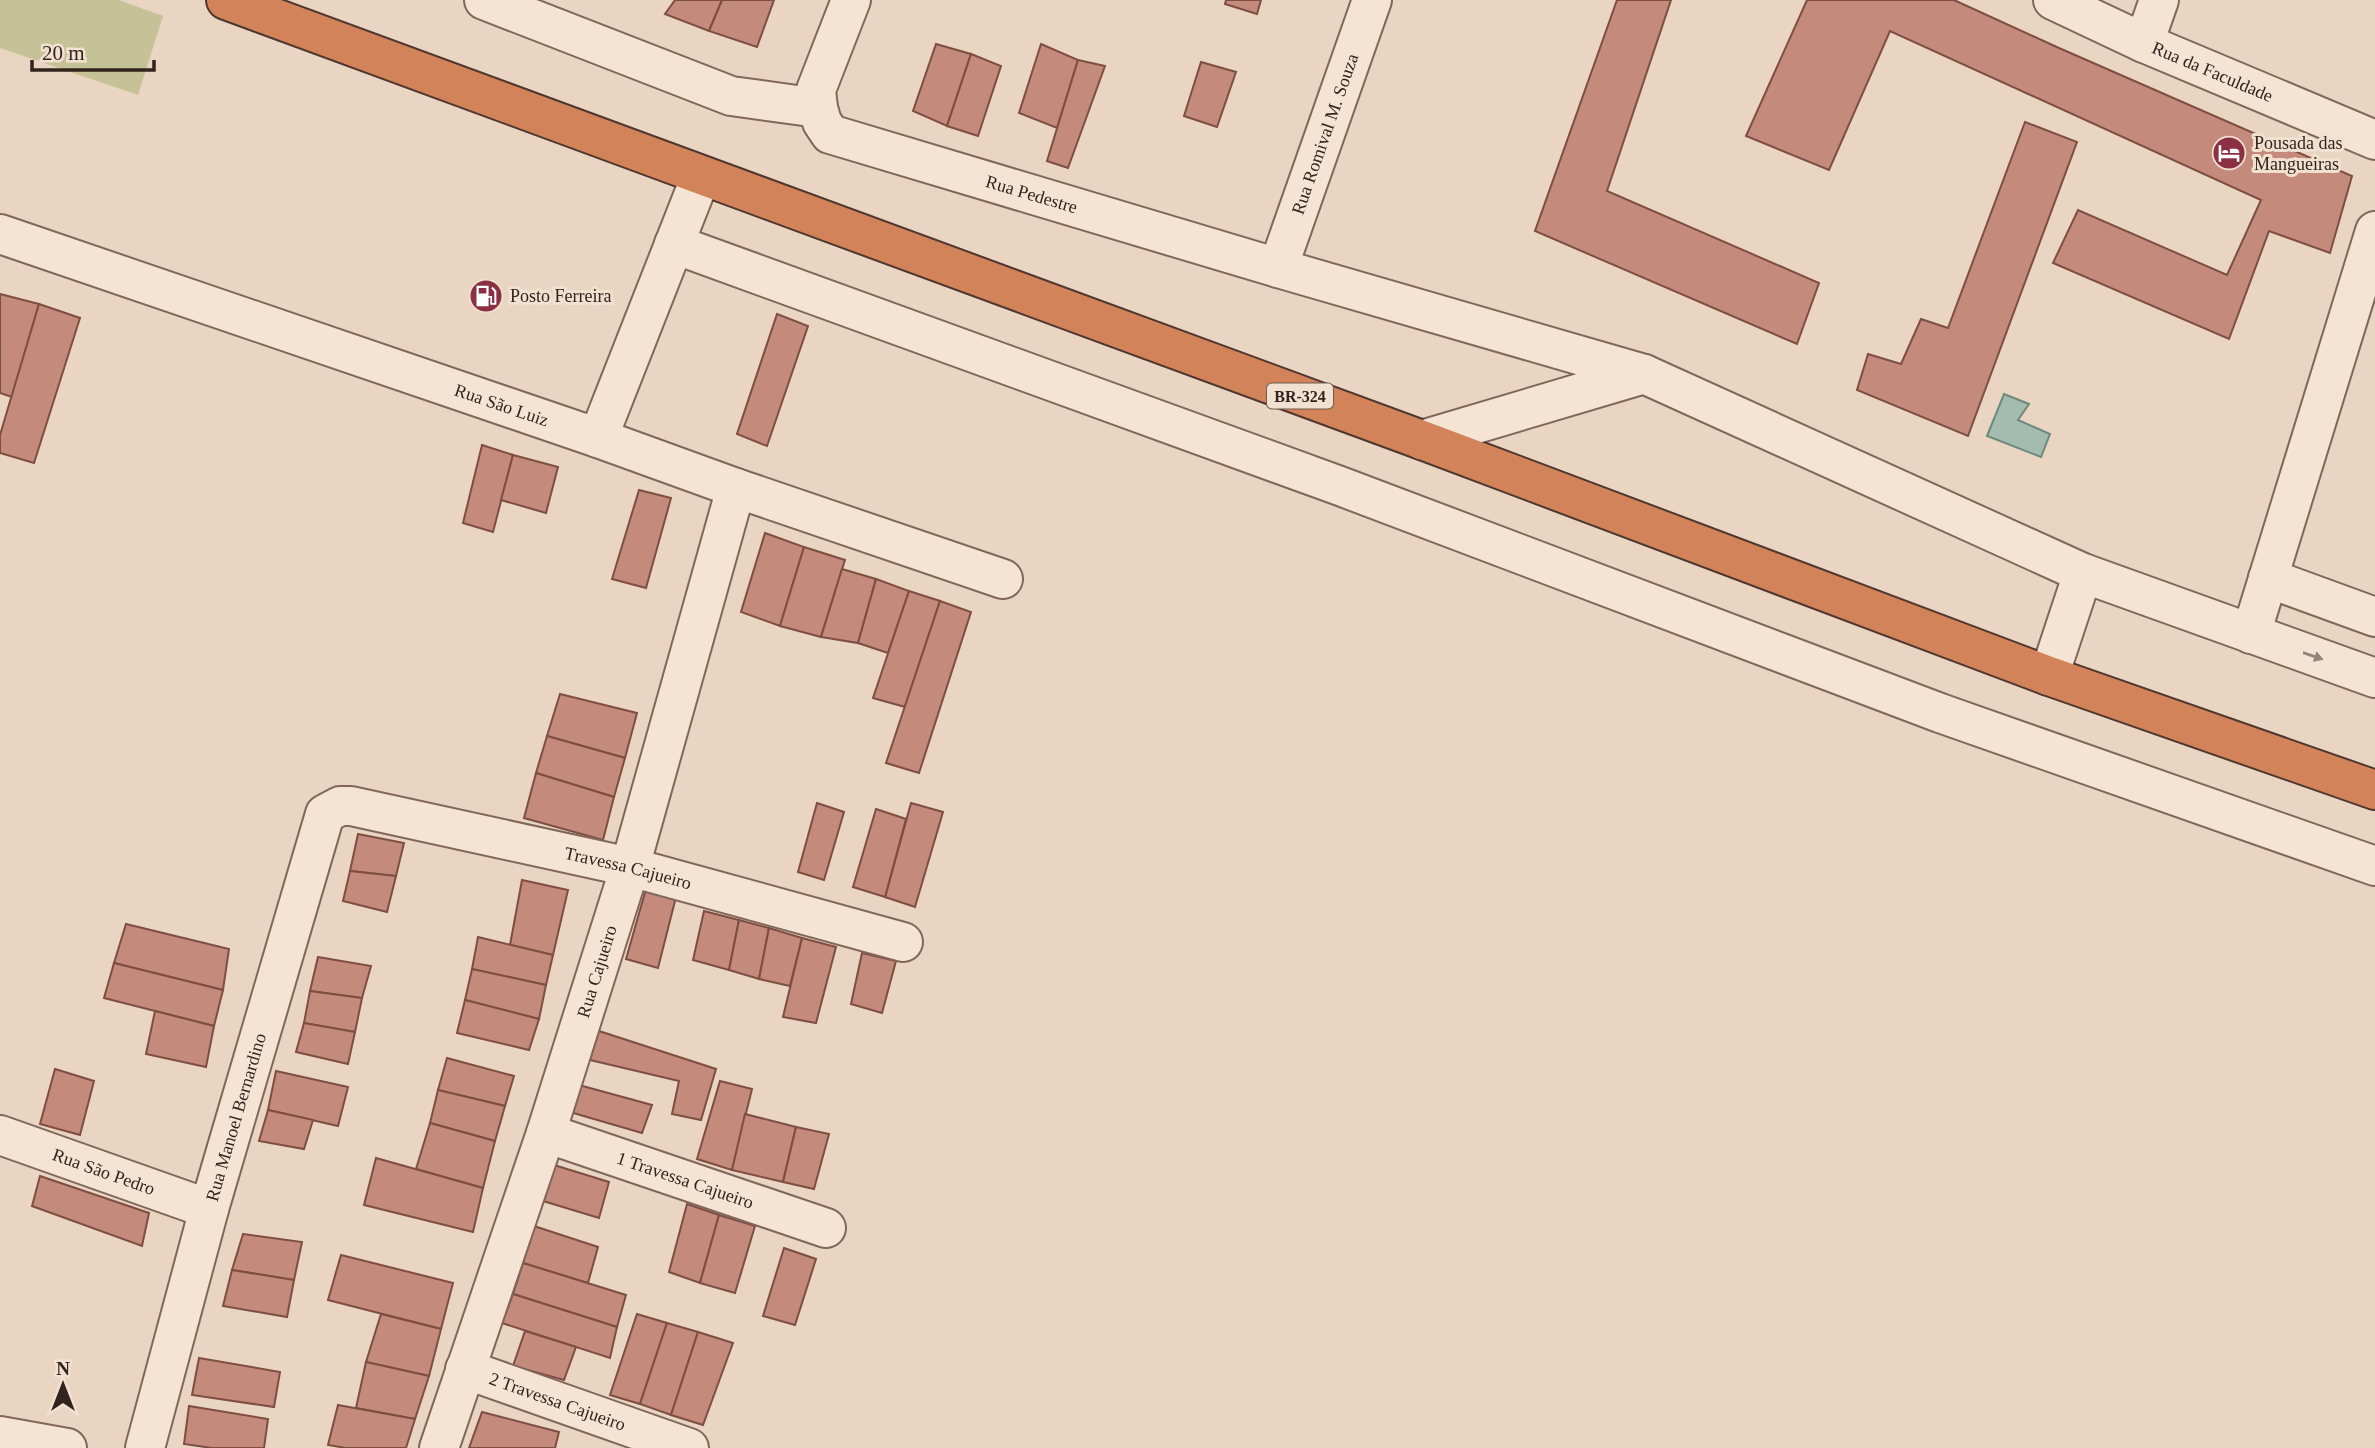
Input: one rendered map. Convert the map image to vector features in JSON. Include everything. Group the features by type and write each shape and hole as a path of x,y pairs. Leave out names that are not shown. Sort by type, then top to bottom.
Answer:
{"highway":[{"name":"BR-324","path":"226,0 1422,440 2049,676 2375,790"}],"street":[{"path":"484,0 731,96 817,99 851,0"},
{"name":"Rua Romival M. Souza","path":"1278,268 1372,0"},
{"name":"Rua da Faculdade","path":"2053,0 2144,43 2375,140"},
{"path":"2144,43 2159,0"},
{"name":"Rua Pedestre","path":"817,99 822,122 830,134 1644,374 2083,572 2375,678"},
{"path":"598,438 701,176"},
{"path":"2251,634 2375,231"},
{"name":"Rua São Luiz","path":"0,234 1003,579"},
{"path":"674,244 1340,486 1940,713 2375,866"},
{"path":"1422,440 1644,374"},
{"name":"Rua Cajueiro","path":"439,1448 546,1133 630,867 736,488"},
{"path":"2049,676 2083,572"},
{"path":"2268,578 2375,617"},
{"name":"Rua Manoel Bernardino","path":"145,1448 209,1209 325,814 340,806 351,806"},
{"name":"Travessa Cajueiro","path":"351,806 630,867 903,942"},
{"name":"1 Travessa Cajueiro","path":"546,1133 826,1228"},
{"name":"Rua São Pedro","path":"0,1135 209,1209"},
{"name":"2 Travessa Cajueiro","path":"465,1369 689,1448"},
{"path":"0,1436 67,1448"}],"shaded area":[{"path":"0,0 119,0 163,16 138,95 0,48"},
{"path":"2004,394 2029,404 2018,420 2050,434 2041,457 1987,436"}],"building":[{"path":"675,0 722,0 709,31 665,14"},
{"path":"722,0 774,0 757,47 709,31"},
{"path":"1226,0 1261,0 1257,14 1225,4"},
{"path":"1617,0 1671,0 1607,191 1819,283 1797,344 1535,231"},
{"name":"Pousada das Mangueiras","path":"1807,0 1954,0 2352,176 2330,253 2269,231 2229,339 2053,263 2078,210 2227,275 2261,200 1890,31 1829,170 1746,136"},
{"path":"936,44 971,54 947,126 913,111"},
{"path":"1041,44 1078,60 1057,128 1019,113"},
{"path":"971,54 1001,66 978,136 947,126"},
{"path":"1078,60 1105,66 1068,168 1047,161"},
{"path":"1201,62 1236,72 1217,127 1184,116"},
{"path":"2025,122 2077,142 1968,436 1857,390 1868,354 1901,364 1921,319 1948,328"},
{"path":"0,294 39,304 12,397 0,393"},
{"path":"39,304 80,318 34,463 0,453 0,435"},
{"path":"777,314 808,326 767,446 737,434"},
{"path":"482,445 513,455 493,532 463,523"},
{"path":"513,455 558,467 546,513 501,500"},
{"path":"639,490 671,498 646,588 612,579"},
{"path":"765,533 804,547 780,626 741,612"},
{"path":"804,547 845,560 821,637 780,626"},
{"path":"842,569 876,579 858,643 821,637"},
{"path":"876,579 909,591 888,653 858,643"},
{"path":"909,591 940,601 905,707 873,698"},
{"path":"940,601 971,612 919,773 886,763"},
{"path":"560,694 637,713 625,758 547,736"},
{"path":"547,736 625,758 614,797 536,773"},
{"path":"536,773 614,797 603,840 524,818"},
{"path":"817,803 844,812 824,880 798,872"},
{"path":"911,803 943,812 915,907 885,897"},
{"path":"876,809 906,819 885,897 853,887"},
{"path":"358,834 404,843 396,876 350,871"},
{"path":"350,871 396,876 387,912 343,901"},
{"path":"522,880 568,890 553,955 510,945"},
{"path":"646,889 676,897 658,968 626,959"},
{"path":"704,911 739,920 729,970 693,960"},
{"path":"739,920 769,928 759,979 729,970"},
{"path":"126,924 229,949 223,990 114,963"},
{"path":"769,928 802,938 790,986 759,979"},
{"path":"478,937 553,955 546,985 472,969"},
{"path":"802,938 836,947 816,1023 783,1017"},
{"path":"862,953 896,961 882,1013 851,1004"},
{"path":"318,957 371,966 362,998 310,991"},
{"path":"114,963 223,990 214,1026 104,998"},
{"path":"472,969 546,985 539,1019 465,1000"},
{"path":"310,991 362,998 355,1032 304,1023"},
{"path":"465,1000 539,1019 529,1050 457,1033"},
{"path":"155,1011 214,1026 206,1067 146,1054"},
{"path":"304,1023 355,1032 348,1064 296,1052"},
{"path":"599,1031 716,1069 701,1120 672,1114 679,1081 590,1060"},
{"path":"447,1058 514,1076 505,1106 438,1090"},
{"path":"55,1069 94,1081 80,1135 40,1124"},
{"path":"276,1071 348,1087 338,1126 268,1110"},
{"path":"720,1081 752,1089 732,1170 697,1159"},
{"path":"579,1085 652,1105 642,1133 570,1112"},
{"path":"438,1090 505,1106 495,1141 430,1123"},
{"path":"268,1110 313,1120 304,1149 259,1141"},
{"path":"745,1114 796,1127 783,1182 732,1170"},
{"path":"430,1123 495,1141 483,1188 416,1169"},
{"path":"796,1127 829,1134 814,1189 783,1182"},
{"path":"376,1158 483,1188 473,1232 364,1205"},
{"path":"554,1165 609,1182 599,1218 543,1201"},
{"path":"40,1176 149,1213 142,1246 32,1206"},
{"path":"687,1204 719,1215 700,1283 669,1272"},
{"path":"719,1215 755,1226 735,1293 700,1283"},
{"path":"534,1226 598,1247 588,1283 523,1263"},
{"path":"243,1234 302,1242 294,1280 232,1270"},
{"path":"784,1248 816,1259 795,1325 763,1316"},
{"path":"341,1255 453,1283 441,1329 328,1300"},
{"path":"523,1263 626,1295 617,1327 513,1294"},
{"path":"232,1270 294,1280 287,1317 223,1306"},
{"path":"513,1294 617,1327 610,1358 502,1323"},
{"path":"381,1314 441,1329 429,1376 366,1362"},
{"path":"637,1314 667,1323 640,1404 610,1395"},
{"path":"667,1323 698,1332 671,1415 640,1404"},
{"path":"525,1331 576,1347 564,1380 513,1366"},
{"path":"698,1332 733,1343 703,1425 671,1415"},
{"path":"199,1358 280,1372 274,1407 192,1395"},
{"path":"366,1362 429,1376 415,1419 356,1408"},
{"path":"338,1405 415,1419 406,1448 346,1448 328,1445"},
{"path":"189,1406 268,1419 264,1448 212,1448 184,1444"},
{"path":"482,1412 559,1432 555,1448 469,1448"}],"place":[{"name":"Pousada das Mangueiras","path":"2229,153"},
{"name":"Posto Ferreira","path":"486,296"}]}
